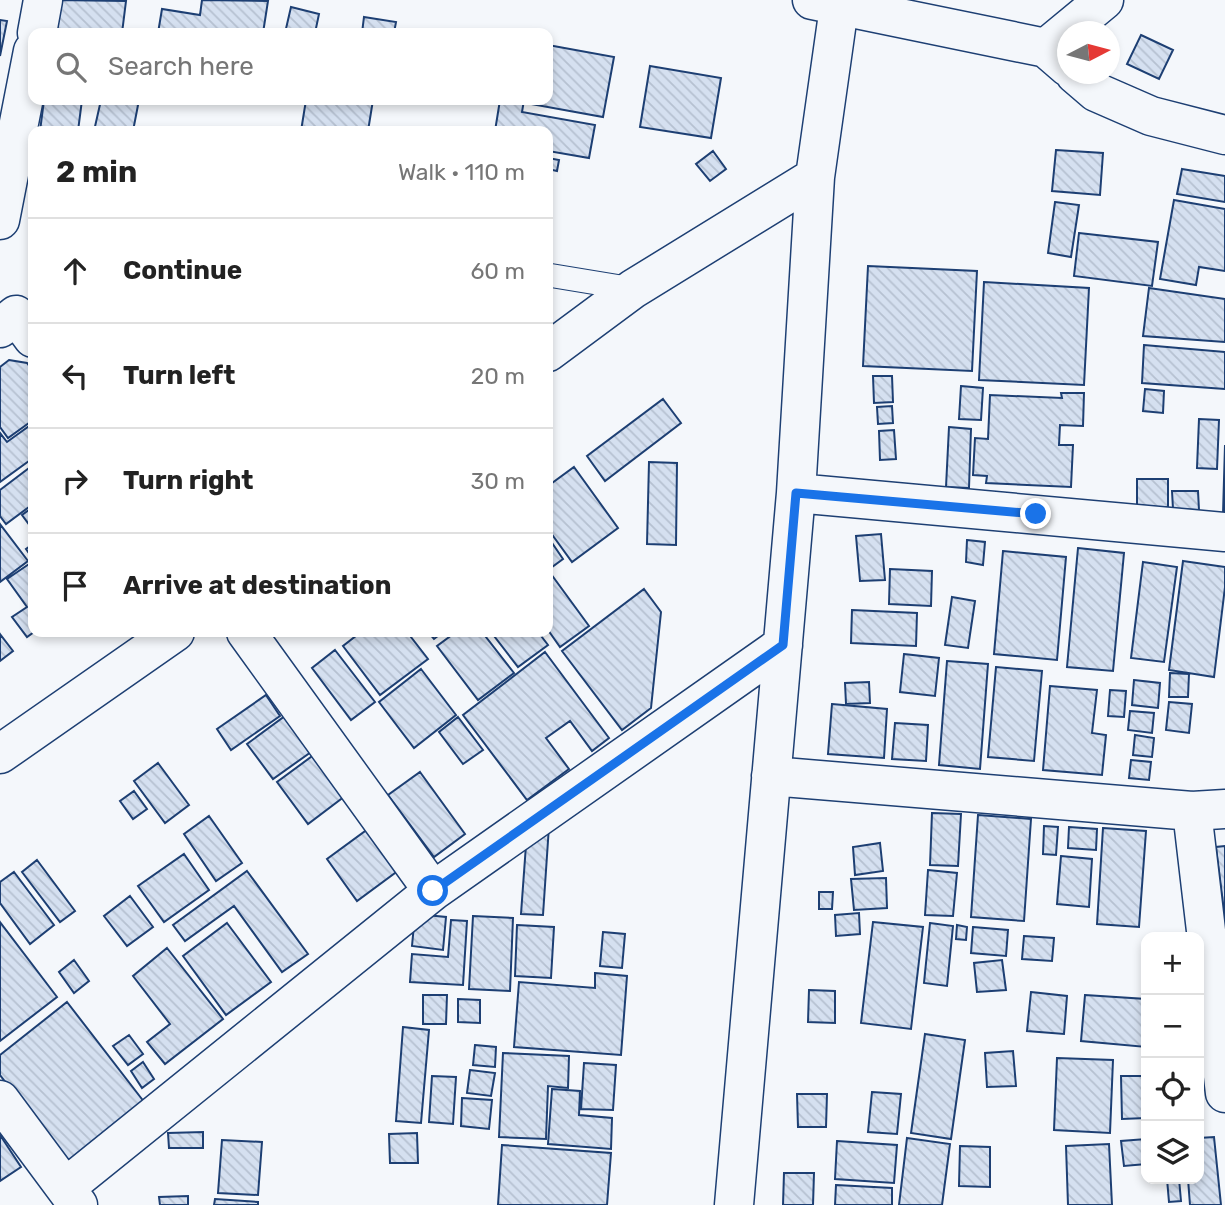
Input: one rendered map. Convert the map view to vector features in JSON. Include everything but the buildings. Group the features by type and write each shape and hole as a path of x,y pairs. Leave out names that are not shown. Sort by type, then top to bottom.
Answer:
{"street":[{"path":"38,28 43,0"},
{"path":"1087,21 1104,0"},
{"path":"734,1205 796,493 815,177 830,2 1057,57"},
{"path":"0,220 13,183 28,84"},
{"path":"1087,84 1096,92 1151,116 1225,135"},
{"path":"553,348 633,289 815,177"},
{"path":"0,328 16,315 28,331"},
{"path":"796,493 1225,532"},
{"path":"0,754 169,637"},
{"path":"250,637 433,891"},
{"path":"0,1100 72,1196 433,891 783,645"},
{"path":"771,776 1209,810 1225,1093"}],"lane":[{"path":"553,276 633,289"}],"route":[{"path":"433,891 783,645 796,493 1036,514"}]}
